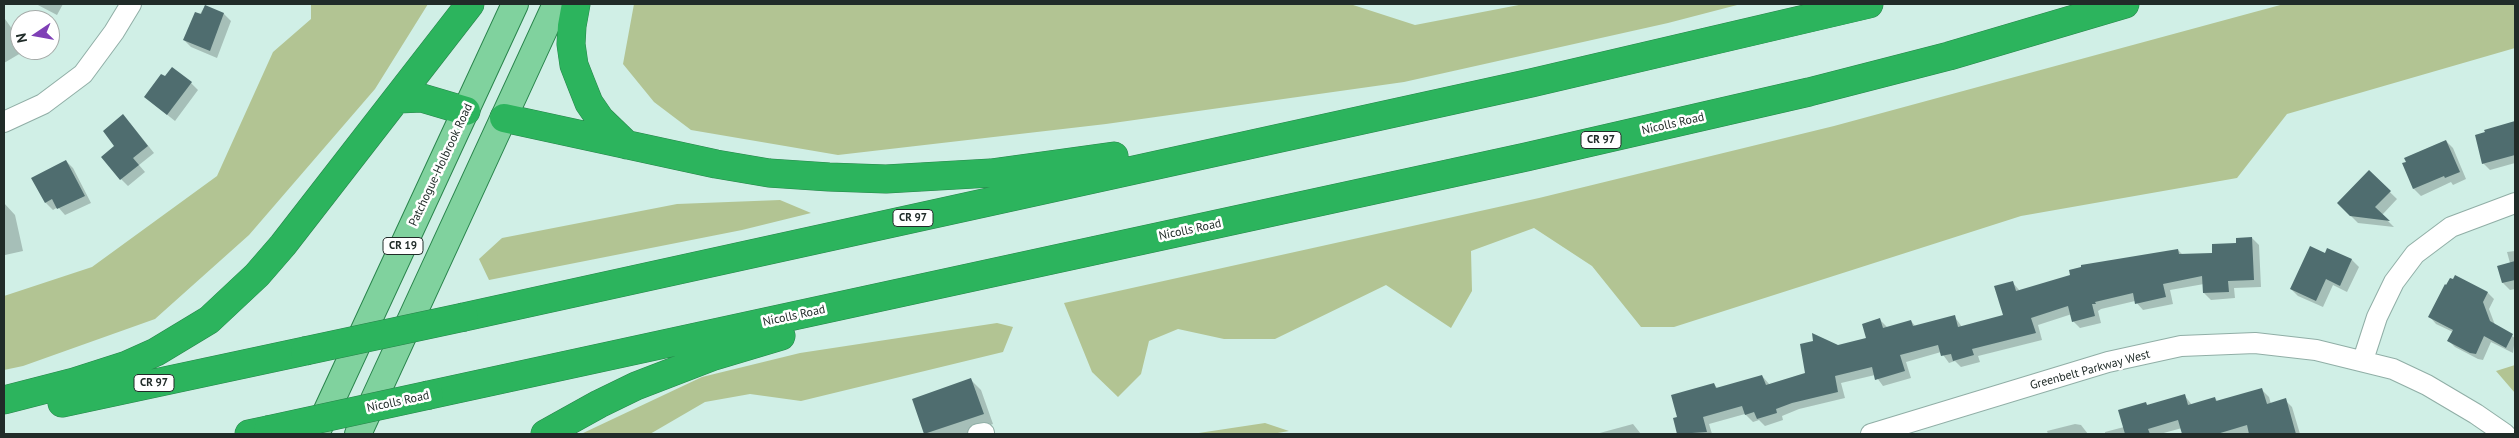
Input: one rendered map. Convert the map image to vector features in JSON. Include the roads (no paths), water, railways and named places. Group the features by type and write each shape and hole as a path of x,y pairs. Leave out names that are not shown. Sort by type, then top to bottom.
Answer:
{"highway":[{"path":"4,400 82,380 127,365 156,352 209,320 257,275 398,99 470,4"},
{"path":"576,4 571,44 574,65 589,103 600,119 627,145"},
{"name":"CR 97","path":"4,416 1661,54 1869,4"},
{"name":"Nicolls Road","path":"259,432 1526,157 1809,92 1950,56 2125,4"},
{"path":"398,99 422,98 466,111"},
{"path":"504,118 769,173 886,179 991,173 1046,167 1110,157 1248,128 1362,119"},
{"path":"545,434 598,404 673,372 751,345 825,325 923,288"}],"main road":[{"name":"Patchogue-Holbrook Road","path":"316,434 515,4"},
{"name":"CR 19","path":"358,434 556,4"},
{"path":"466,111 504,118"}],"street":[{"path":"4,122 43,104 83,74 114,32 131,4"},
{"path":"2363,360 2377,317 2394,282 2415,254 2451,227 2515,203"},
{"name":"Greenbelt Parkway West","path":"1871,434 2108,362 2181,346 2255,343 2316,350 2393,368 2476,414 2505,434"}]}
